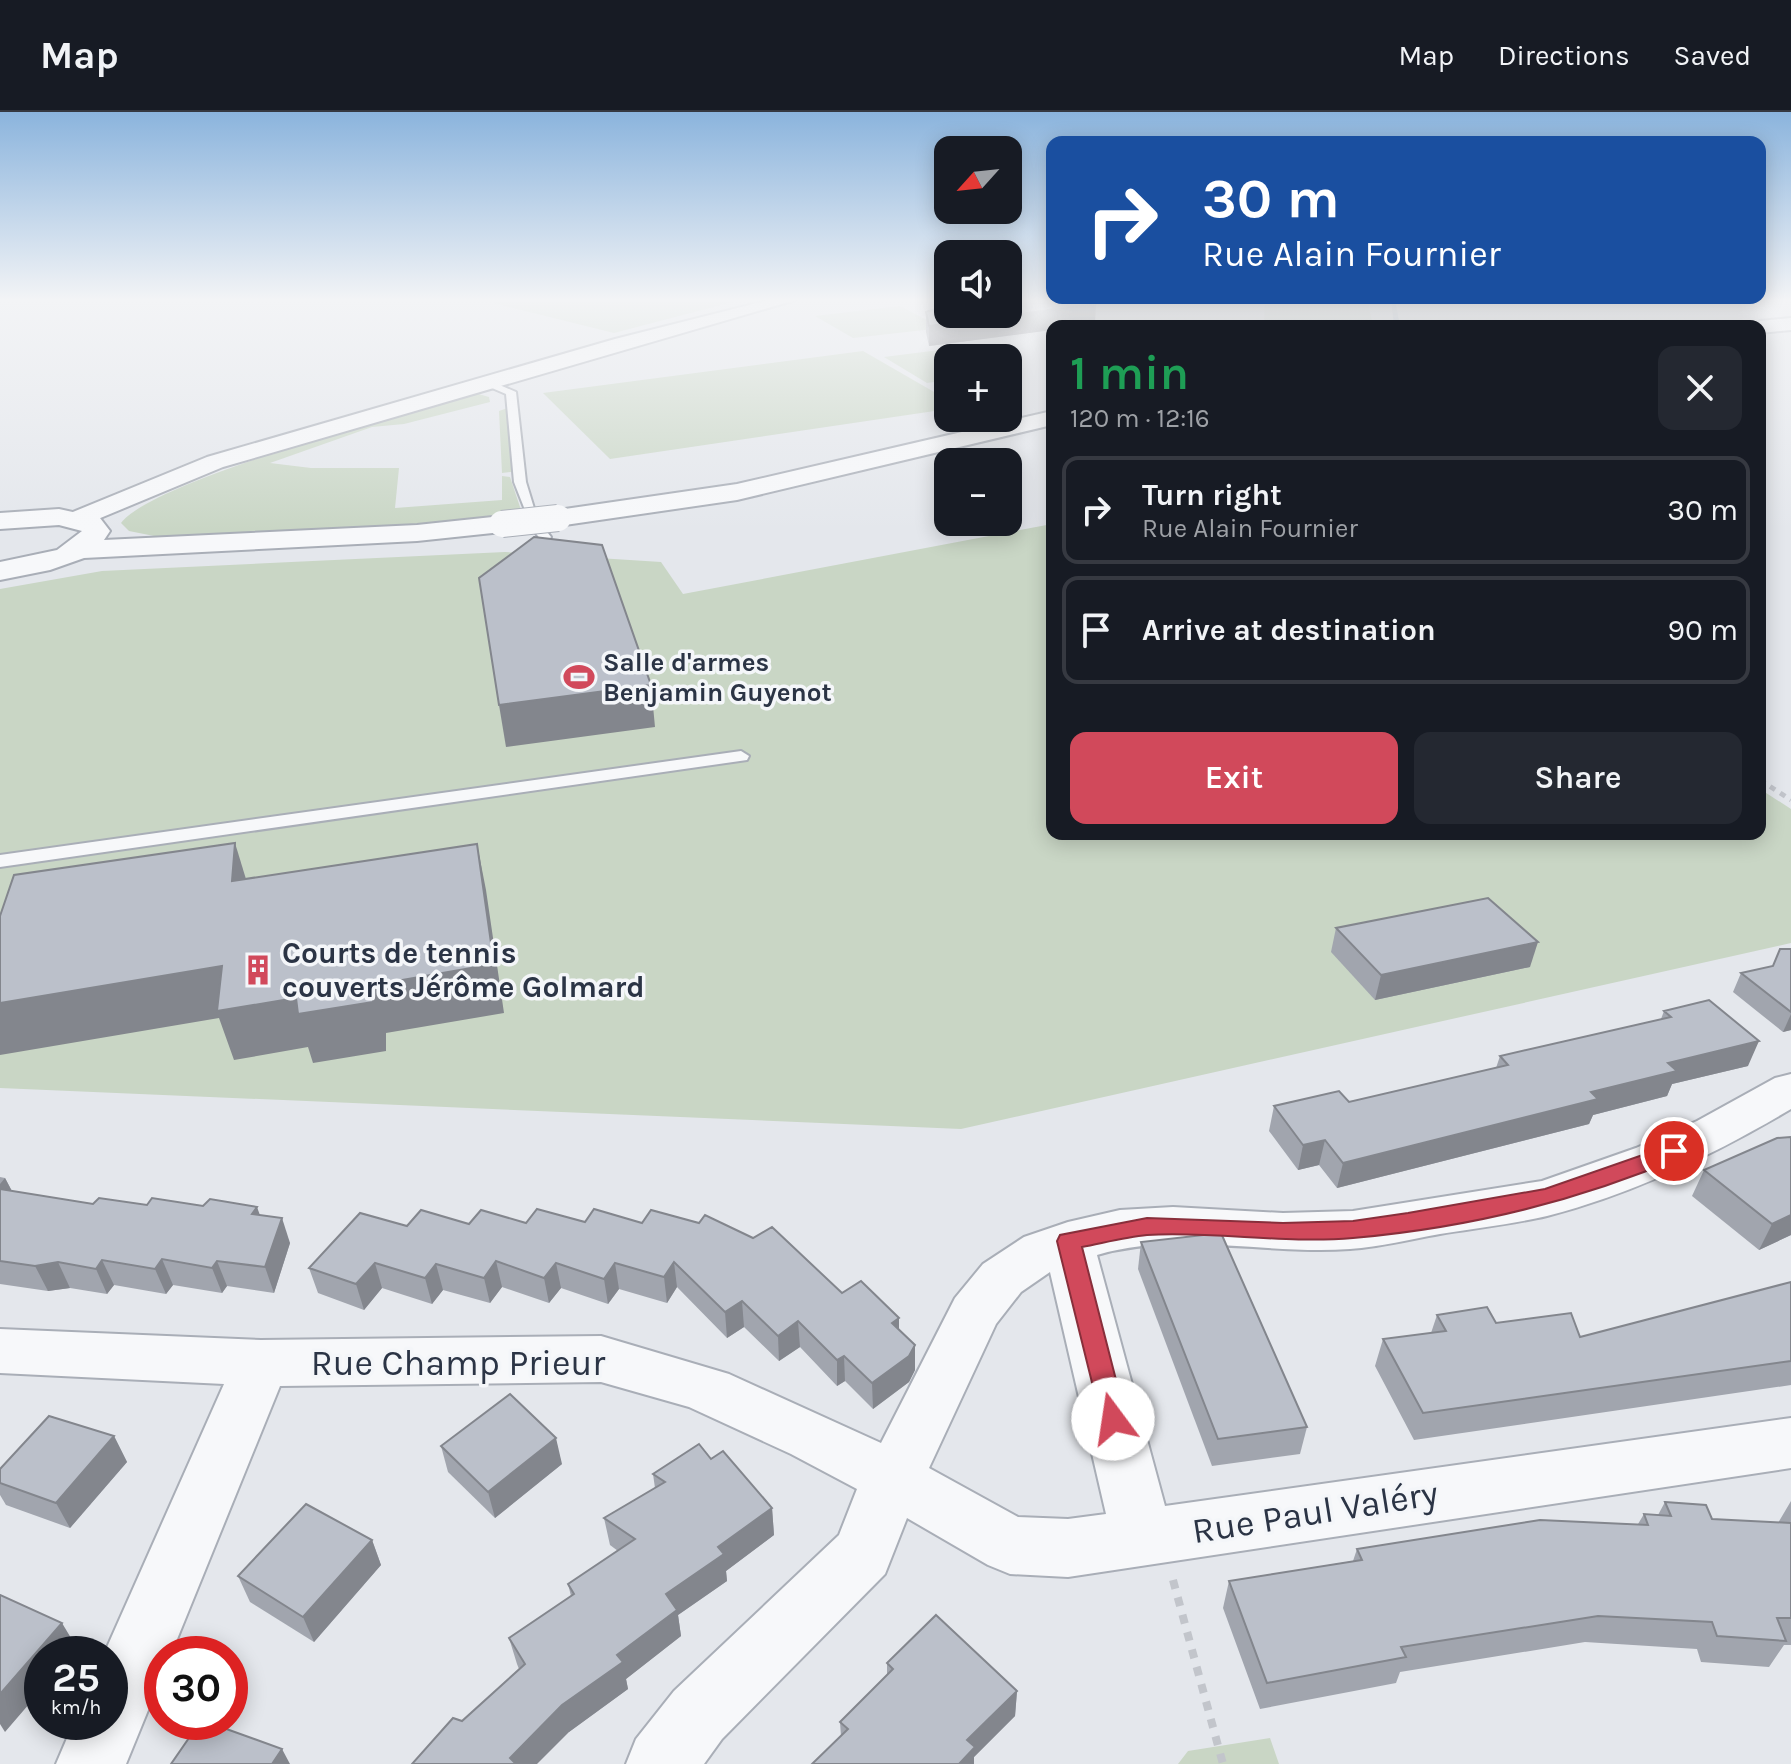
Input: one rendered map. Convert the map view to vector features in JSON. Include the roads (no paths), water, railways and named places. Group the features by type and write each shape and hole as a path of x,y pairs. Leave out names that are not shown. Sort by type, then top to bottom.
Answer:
{"street":[{"path":"77,519 215,462 513,376"},
{"path":"8,572 78,550 543,524 737,492 1046,419"},
{"path":"0,521 38,516 77,519 90,524 96,531 91,540 78,550"},
{"path":"661,1764 698,1715 863,1554 891,1480 928,1414 974,1313 987,1294 1019,1265 1068,1241 1147,1227 1283,1232 1353,1230 1546,1198 1653,1160 1714,1133 1791,1089"},
{"path":"1068,1241 1151,1537"},
{"name":"Rue Champ Prieur","path":"0,1351 261,1363 601,1359 642,1368 742,1402 1010,1545 1068,1548 1151,1537"},
{"path":"128,1675 261,1363"},
{"name":"Rue Paul Valéry","path":"1151,1537 1791,1443"},
{"path":"91,1764 101,1740"}],"lane":[{"path":"488,383 511,392 520,482 543,524"},
{"path":"0,861 741,756"}],"place":[{"name":"Salle d'armes Benjamin Guyenot","path":"579,677"},
{"name":"Courts de tennis couverts Jérôme Golmard","path":"258,970"}]}
